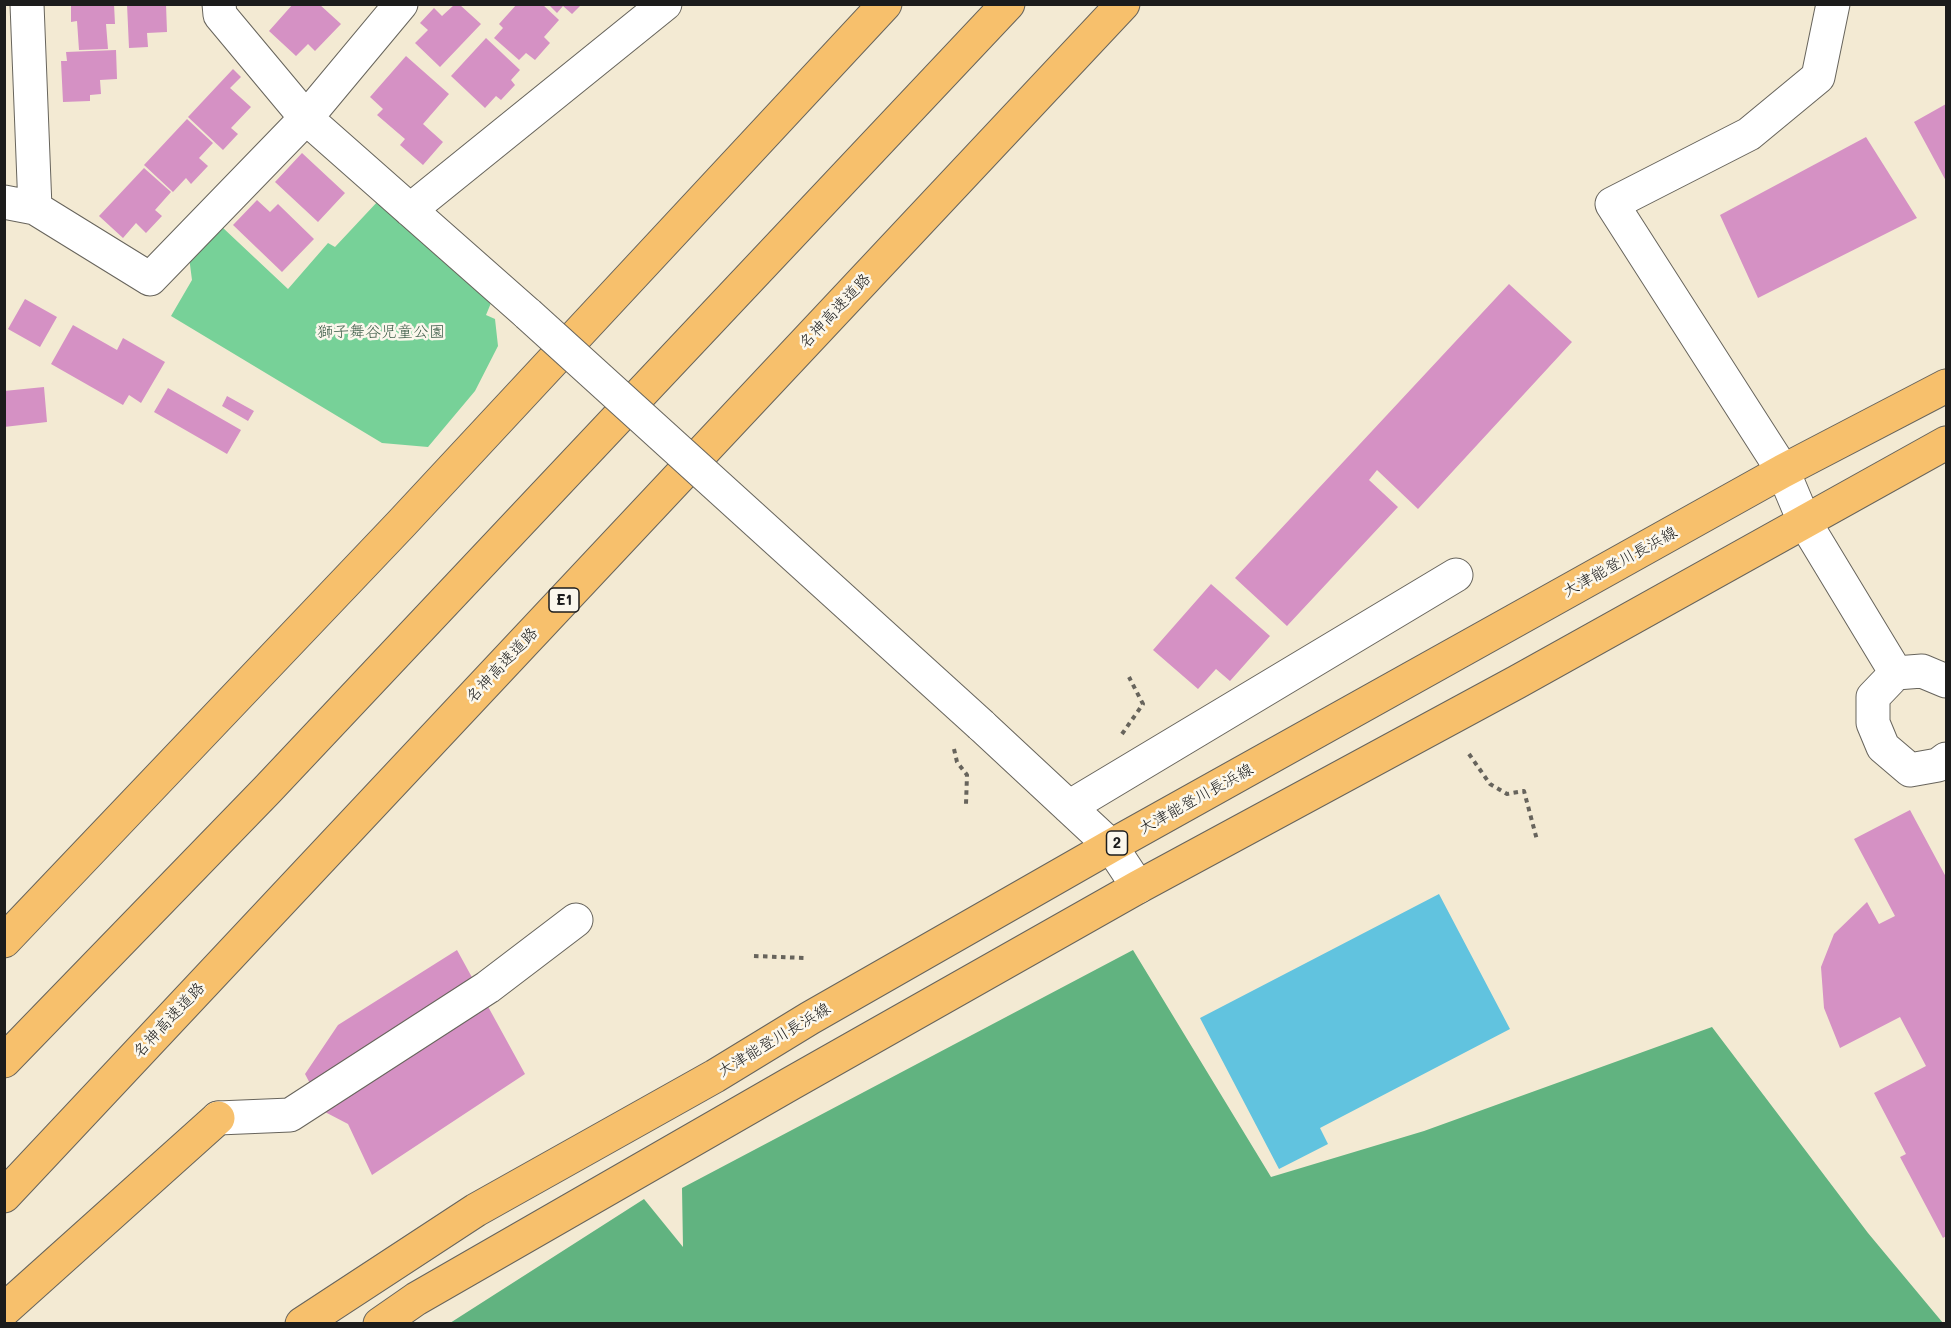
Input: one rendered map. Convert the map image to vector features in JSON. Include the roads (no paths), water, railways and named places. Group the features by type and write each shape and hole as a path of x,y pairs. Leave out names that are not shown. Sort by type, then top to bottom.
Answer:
{"main road":[{"path":"4,941 409,515 885,4"},
{"path":"4,1061 267,790 1008,4"},
{"name":"名神高速道路","path":"4,1196 1124,4"},
{"name":"大津能登川長浜線","path":"302,1323 476,1210 715,1076 810,1018 1111,846 1783,471 1947,386"},
{"path":"380,1323 416,1299 769,1095 1138,887 1517,682 1947,443"},
{"path":"4,1310 218,1118"}],"street":[{"path":"27,4 20,205 150,279 306,118 401,4"},
{"path":"219,4 220,15 306,118 528,314 981,725 1111,846 1138,887"},
{"path":"410,210 665,4"},
{"path":"1833,4 1818,78 1749,134 1612,204 1783,471 1804,521 1896,673"},
{"path":"1069,807 1456,575"},
{"path":"1947,681 1922,671 1896,673 1873,697 1873,723 1883,747 1910,770 1938,765 1947,759"},
{"path":"218,1118 290,1115 488,987 576,920"}],"water":[{"path":"1439,894 1510,1029 1320,1128 1328,1144 1279,1169 1200,1018"}],"park label":[{"name":"獅子舞谷児童公園","path":"381,332"}]}
